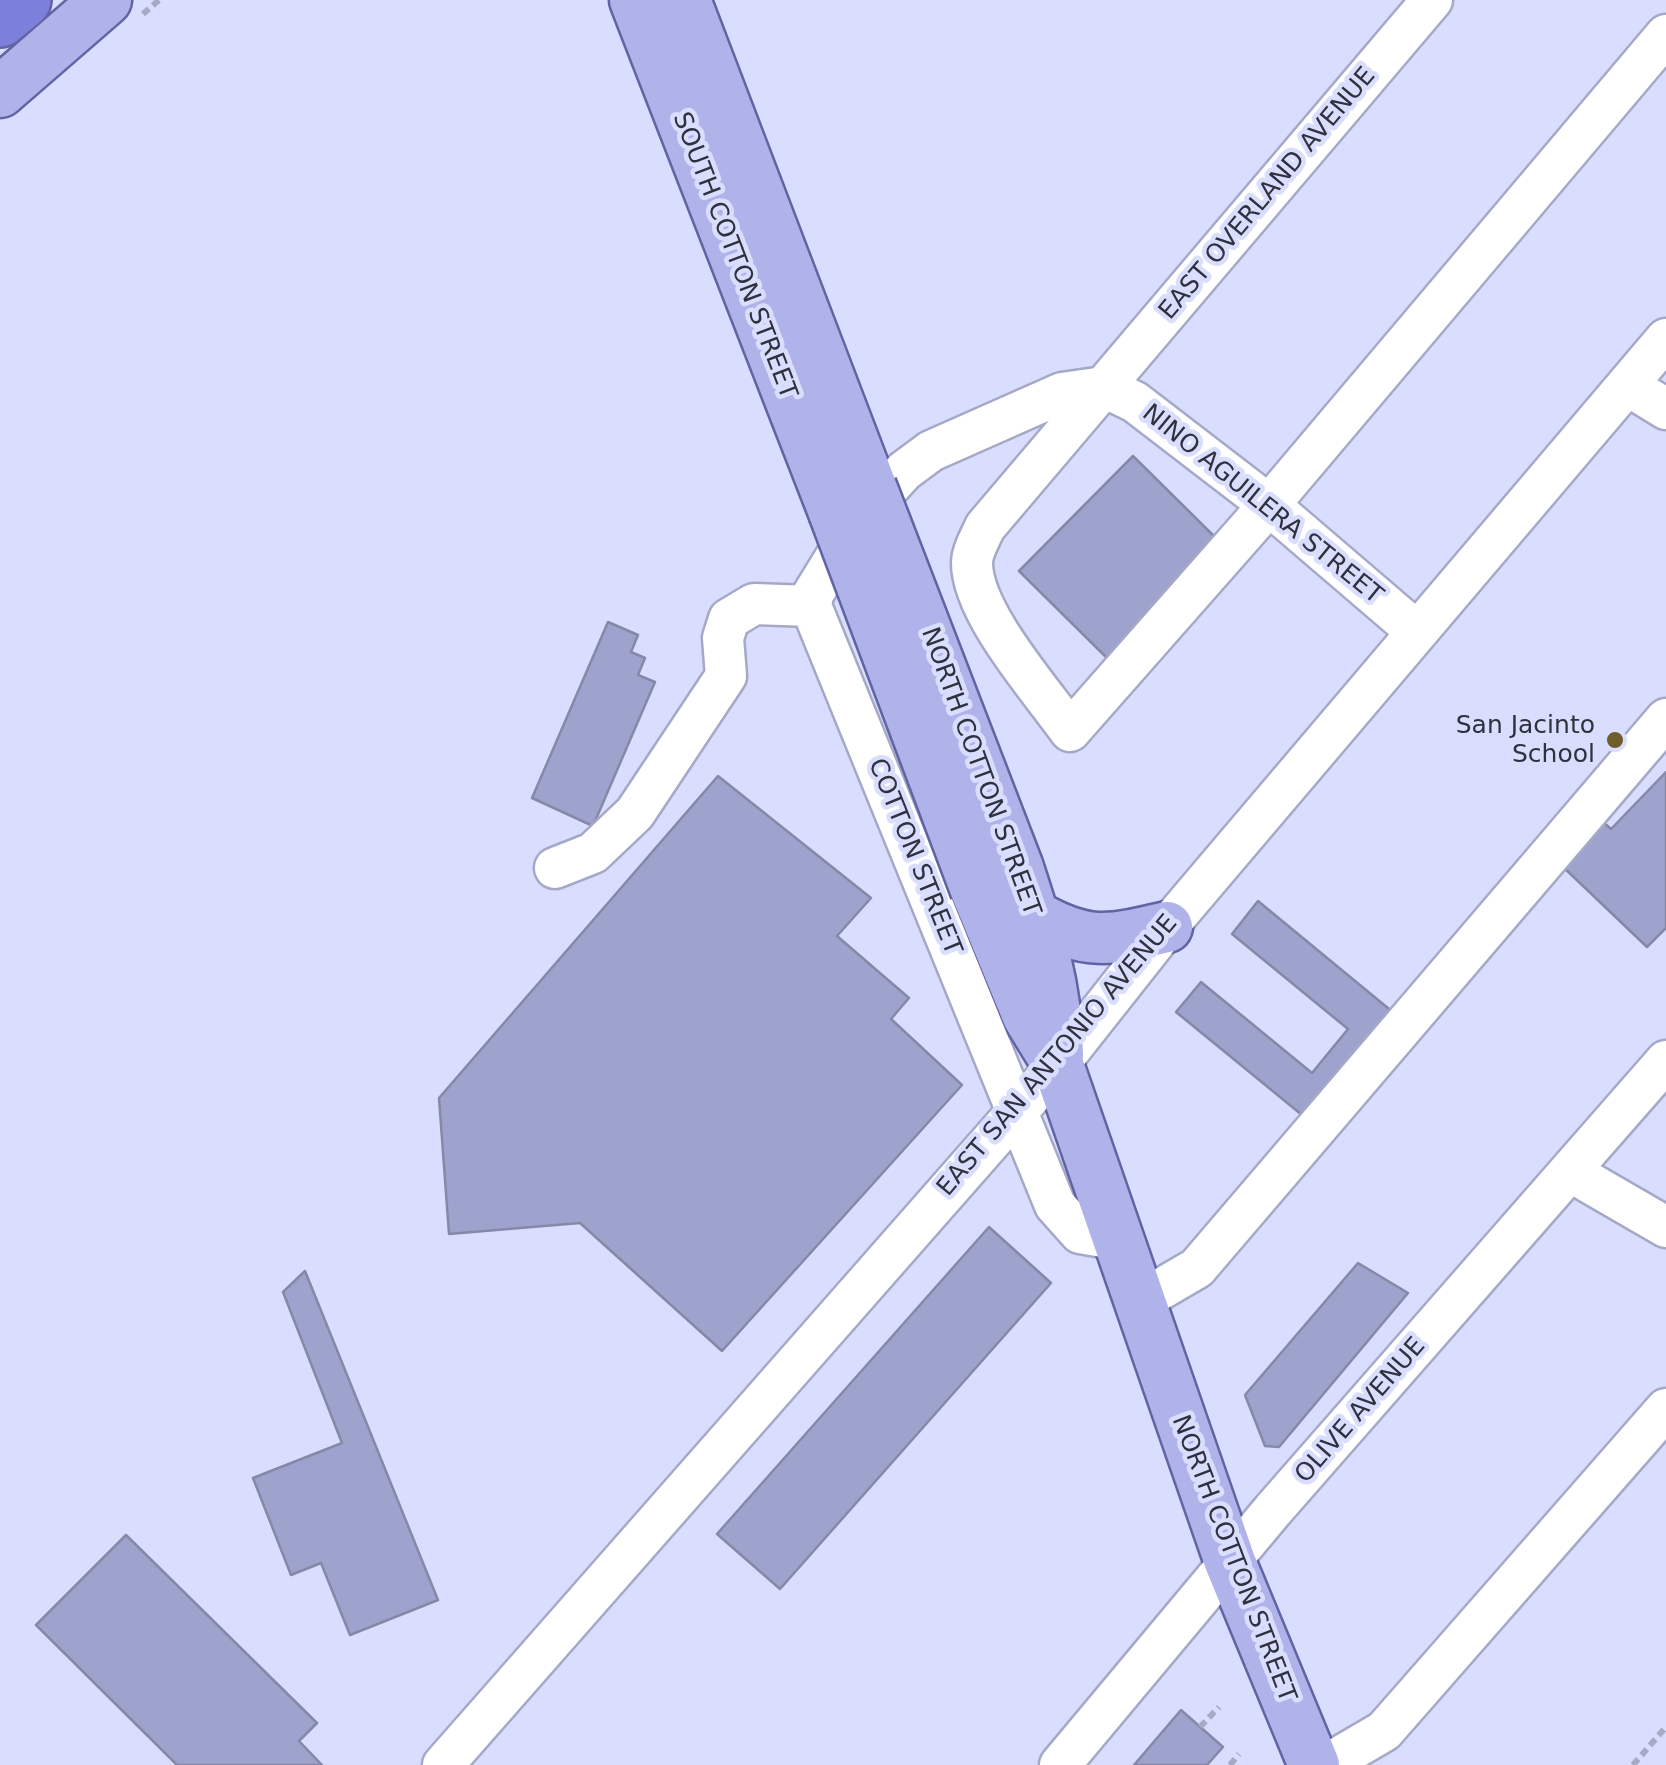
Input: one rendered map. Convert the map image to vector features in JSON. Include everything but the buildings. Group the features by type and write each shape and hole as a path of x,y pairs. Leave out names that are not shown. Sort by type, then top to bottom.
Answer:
{"highway":[{"path":"0,19 23,0"}],"main road":[{"path":"0,92 106,0"},
{"name":"SOUTH COTTON STREET","path":"635,0 852,499"},
{"name":"SOUTH COTTON STREET","path":"685,0 852,499"},
{"name":"NORTH COTTON STREET","path":"852,499 997,879 1028,1016 1058,1064 1115,1240 1230,1562 1314,1765"},
{"name":"NORTH COTTON STREET","path":"997,879 1033,914 1050,961 1057,1003 1058,1064"},
{"path":"1033,914 1066,934 1086,939 1114,940 1167,927"}],"street":[{"name":"EAST OVERLAND AVENUE","path":"1268,506 1070,731 986,611 975,587 971,560 985,526 1432,0"},
{"path":"1268,506 1666,34"},
{"name":"EAST SAN ANTONIO AVENUE","path":"442,1765 1058,1064 1167,927 1666,340"},
{"path":"1627,385 1666,410"},
{"name":"NINO AGUILERA STREET","path":"1104,387 1135,402 1268,506 1416,631"},
{"path":"555,868 592,853 635,813 726,676 722,638 728,620 754,604 811,606 814,594 858,521 904,471 931,451 1062,393 1104,387"},
{"name":"COTTON STREET","path":"811,606 1017,1108"},
{"path":"1137,1302 1198,1268 1666,720"},
{"name":"OLIVE AVENUE","path":"1060,1765 1230,1562 1666,1061"},
{"path":"1017,1108 1055,1206 1080,1233 1115,1240"},
{"path":"1571,1172 1666,1227"},
{"path":"1326,1765 1373,1742 1384,1731 1666,1410"}],"path":[{"path":"1200,1727 1220,1706"},
{"path":"1633,1765 1666,1727"},
{"path":"1230,1765 1239,1754"}],"place":[{"name":"San Jacinto School","path":"1615,740"}]}
